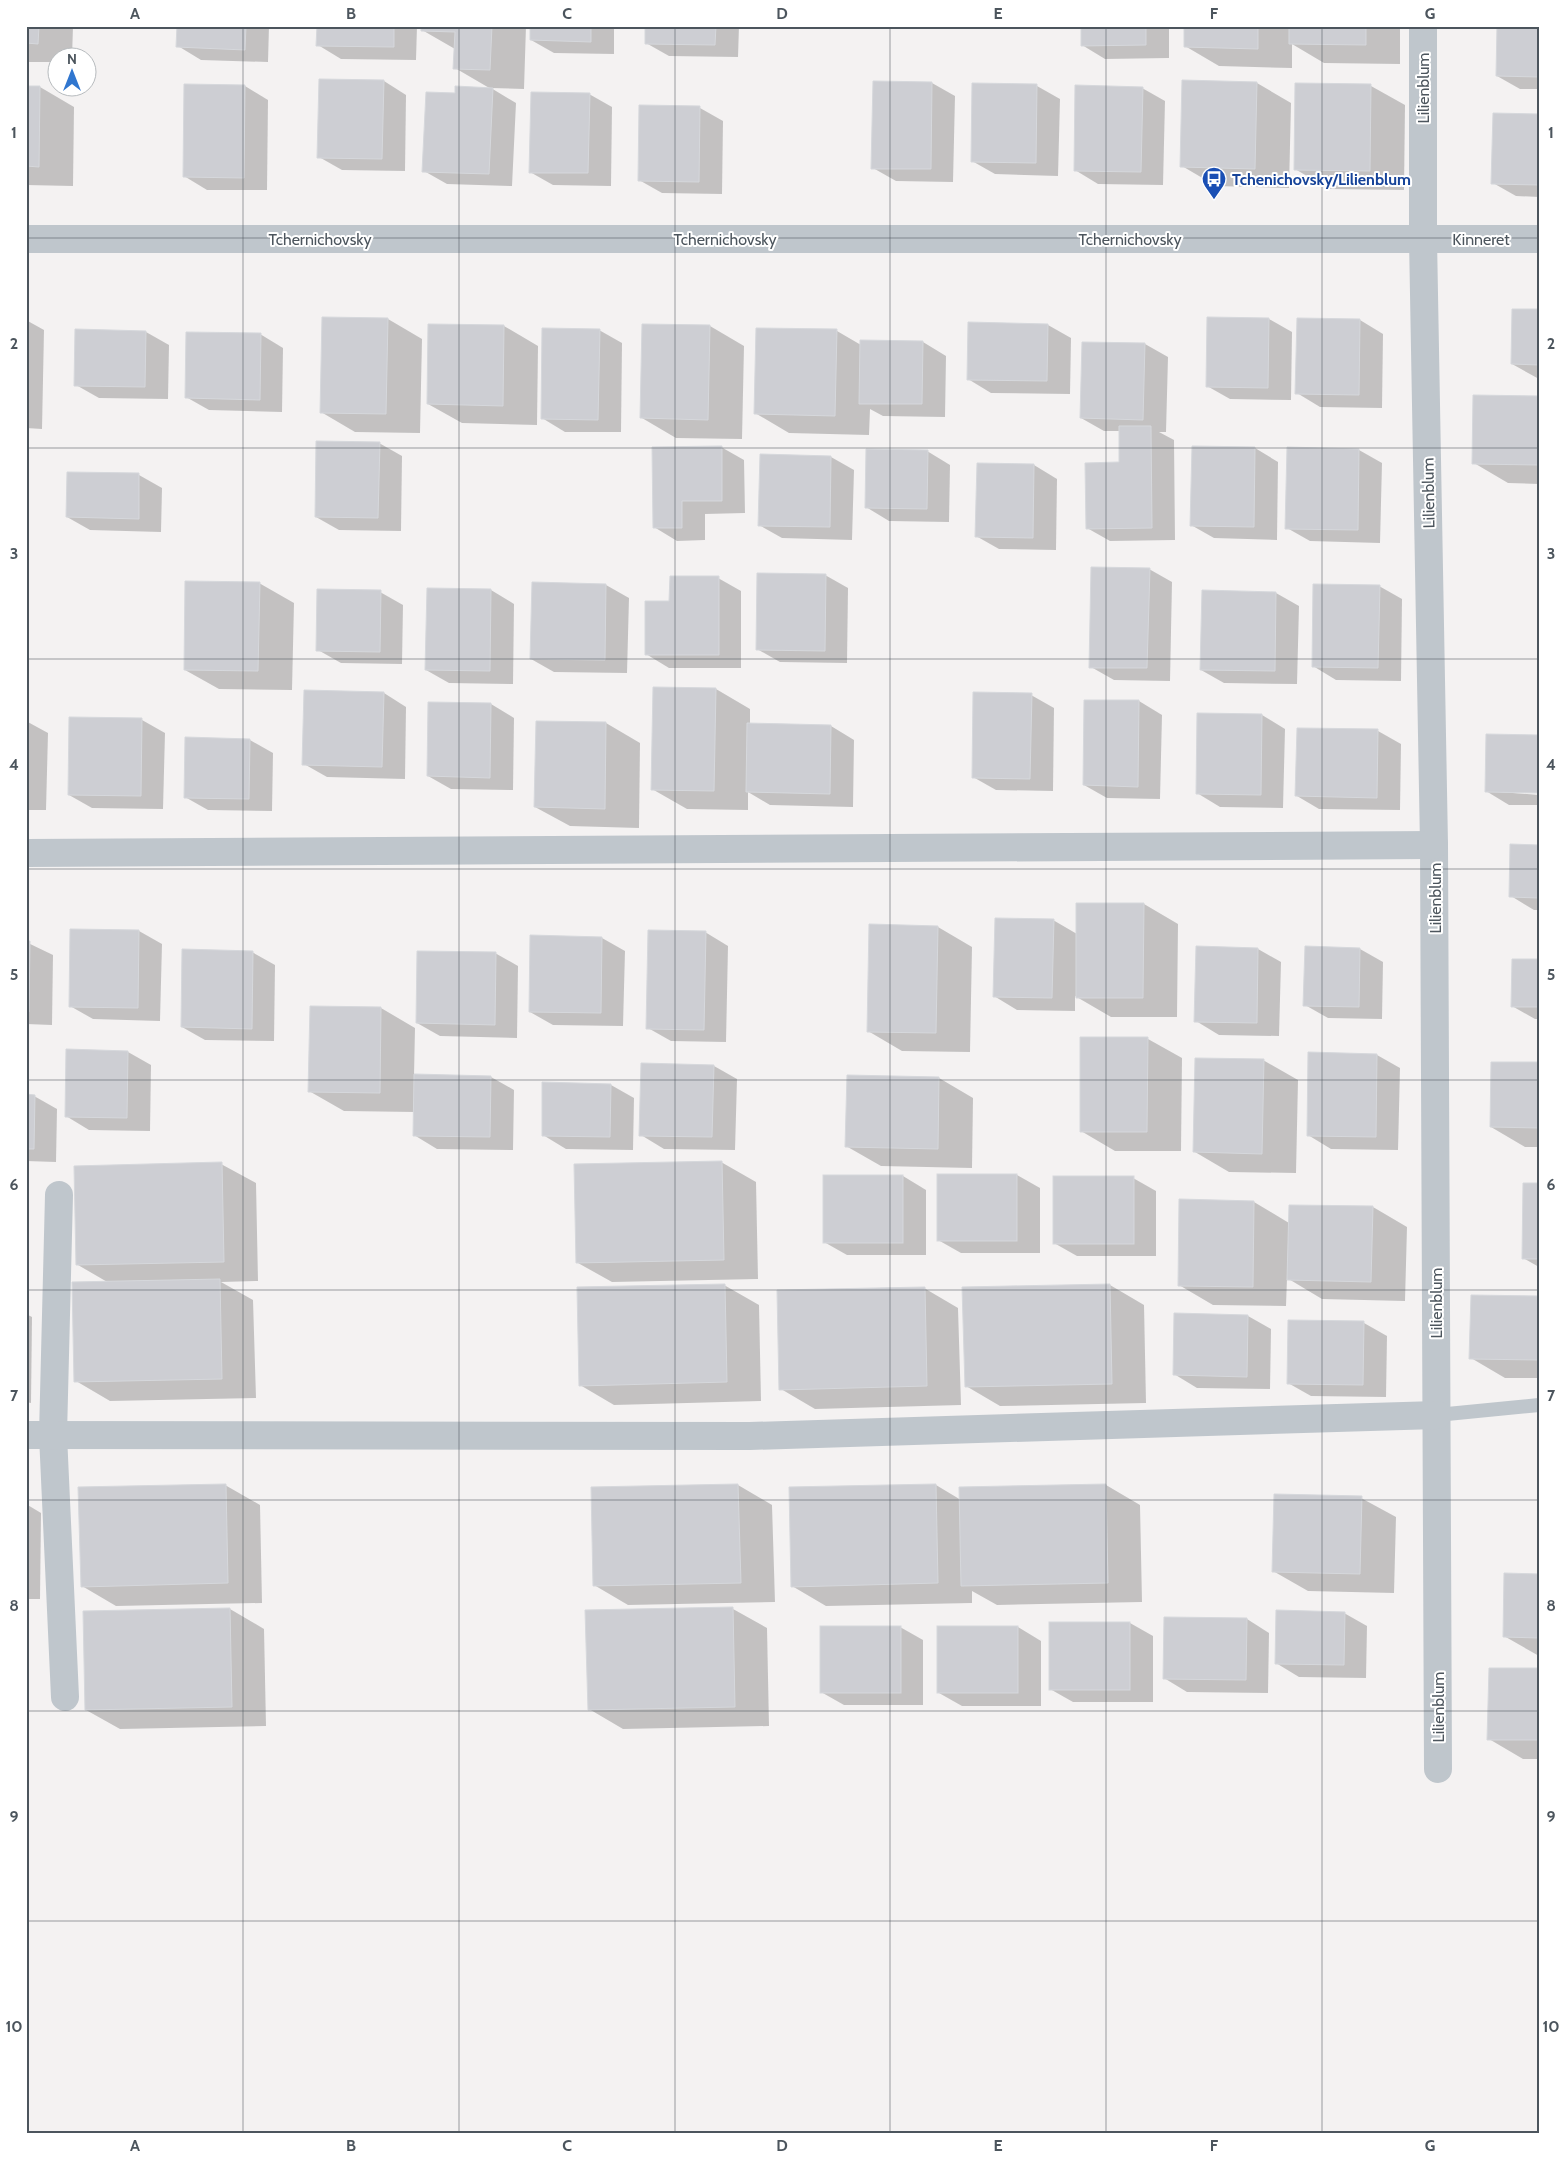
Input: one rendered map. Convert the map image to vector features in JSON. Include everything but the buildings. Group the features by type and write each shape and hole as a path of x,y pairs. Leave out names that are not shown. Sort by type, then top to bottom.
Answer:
{"street":[{"name":"Lilienblum","path":"1423,26 1424,239 1434,845 1438,1769"},
{"name":"Tchernichovsky","path":"26,239 1424,239"},
{"name":"Kinneret","path":"1424,239 1539,239"},
{"path":"26,853 1434,845"},
{"path":"60,1194 53,1435 65,1698"},
{"path":"26,1435 750,1436 1437,1415"}],"lane":[{"path":"1437,1415 1539,1405"}],"place":[{"name":"Tchenichovsky/Lilienblum","path":"1214,200"}]}
